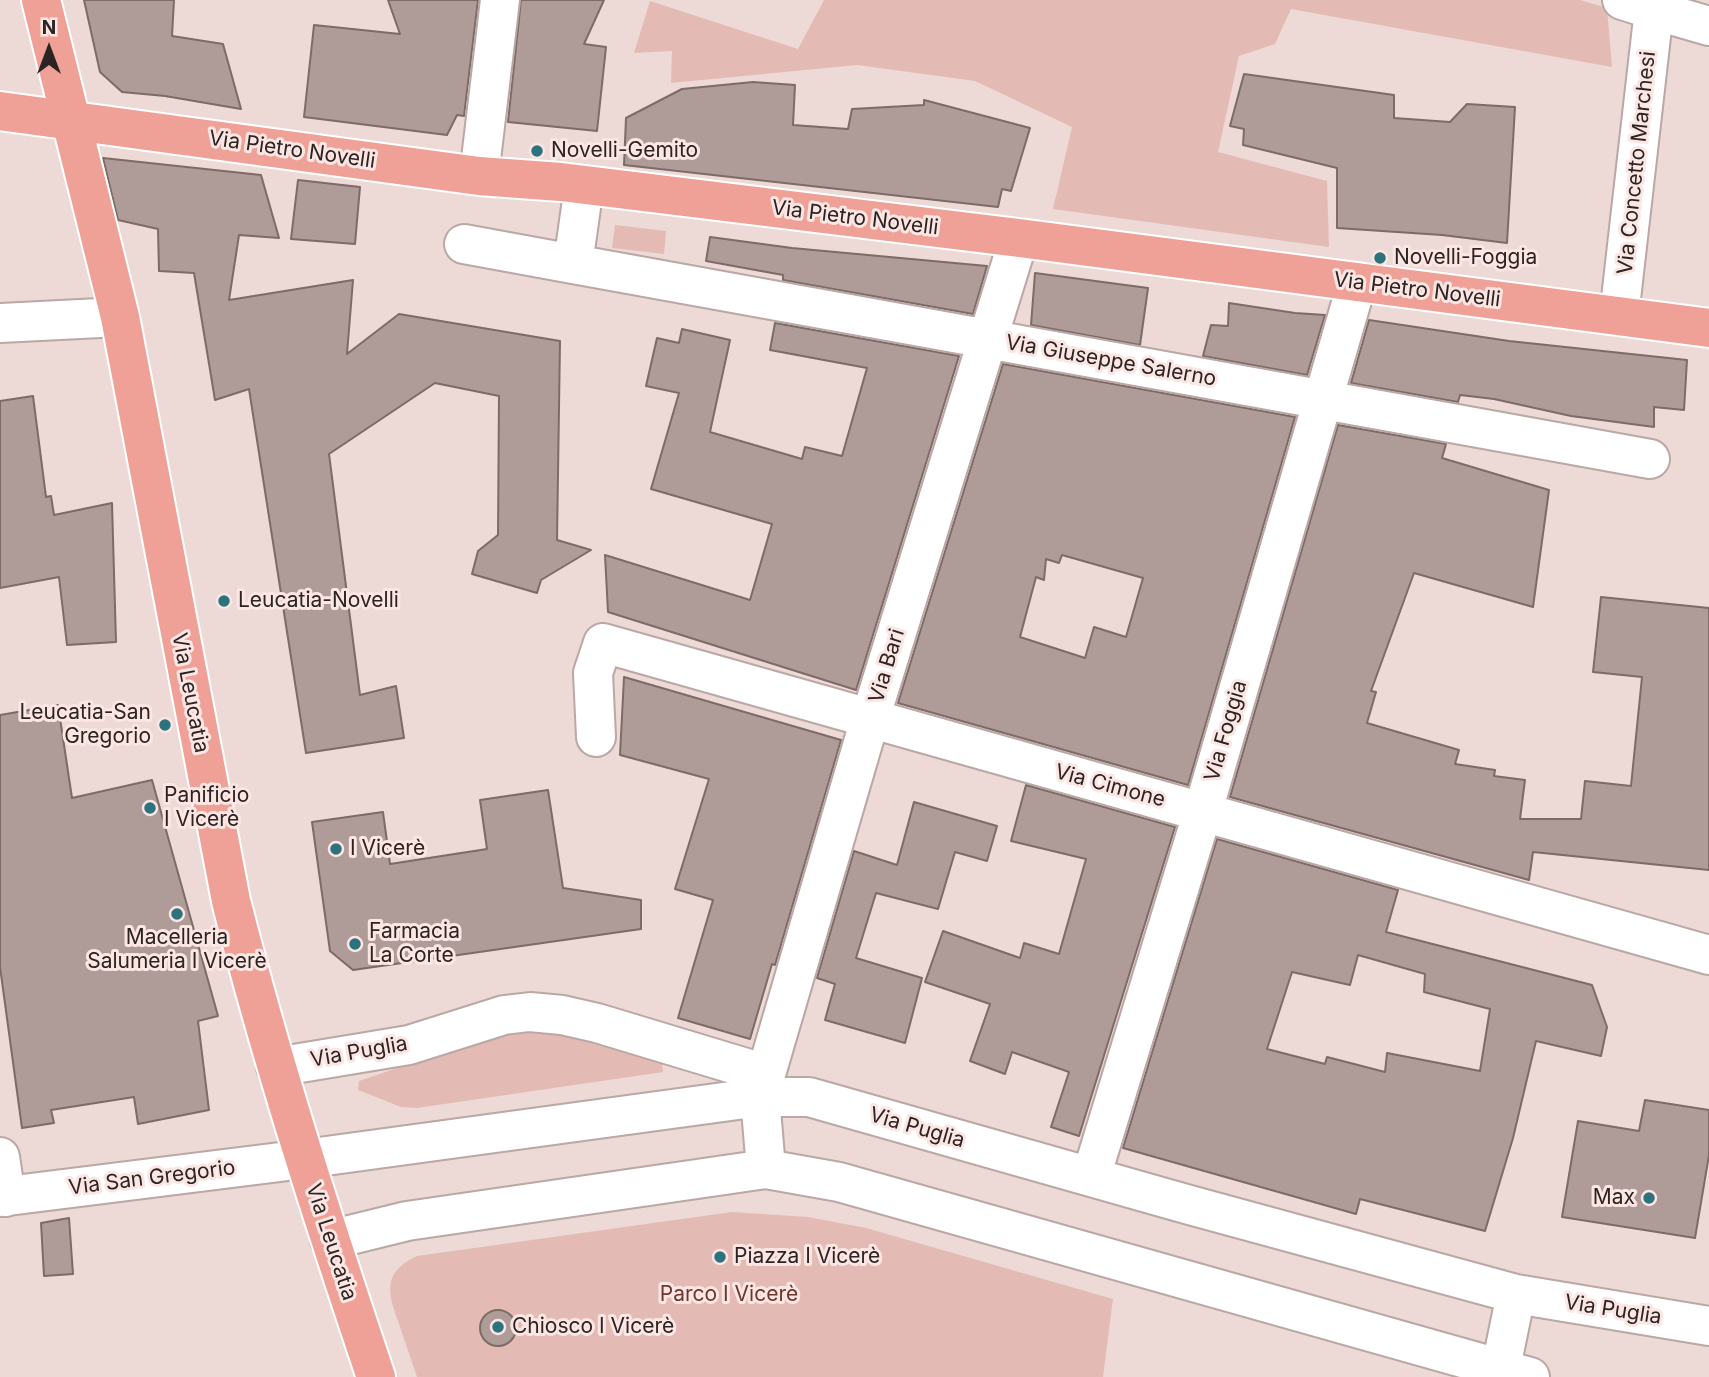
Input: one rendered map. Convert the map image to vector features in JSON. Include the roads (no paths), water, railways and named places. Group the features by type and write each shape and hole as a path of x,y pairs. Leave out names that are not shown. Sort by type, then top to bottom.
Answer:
{"main road":[{"name":"Via Leucatia","path":"41,0 120,317 231,901 304,1159 376,1377"},
{"name":"Via Pietro Novelli","path":"0,111 479,176 1019,238 1709,328"}],"street":[{"path":"479,176 500,0"},
{"name":"Via Concetto Marchesi","path":"1619,316 1638,5 1709,26"},
{"path":"573,264 584,186"},
{"name":"Via Bari","path":"763,1085 870,719 1019,238"},
{"name":"Via Giuseppe Salerno","path":"464,244 1650,459"},
{"name":"Via Foggia","path":"1091,1177 1202,811 1357,282"},
{"path":"0,323 120,317"},
{"name":"Via Cimone","path":"596,737 593,673 603,643 1709,955"},
{"name":"Via Puglia","path":"276,1067 409,1045 504,1015 530,1012 562,1015 597,1023 763,1085 1516,1294 1709,1326"},
{"path":"763,1085 766,1169"},
{"name":"Via Puglia","path":"304,1159 763,1085"},
{"path":"0,1157 3,1197"},
{"name":"Via San Gregorio","path":"3,1197 304,1159"},
{"path":"330,1240 407,1221 766,1169 839,1182 1510,1375 1516,1294"}],"place":[{"name":"Novelli-Gemito","path":"537,151"},
{"name":"Novelli-Foggia","path":"1380,258"},
{"name":"Leucatia-Novelli","path":"224,601"},
{"name":"Leucatia-San Gregorio","path":"165,725"},
{"name":"Panificio I Vicerè","path":"150,808"},
{"name":"I Vicerè","path":"336,849"},
{"name":"Macelleria Salumeria I Vicerè","path":"177,914"},
{"name":"Farmacia La Corte","path":"355,944"},
{"name":"Max","path":"1649,1198"},
{"name":"Piazza I Vicerè","path":"720,1257"},
{"name":"Chiosco I Vicerè","path":"498,1327"}],"park label":[{"name":"Parco I Vicerè","path":"729,1295"}]}
